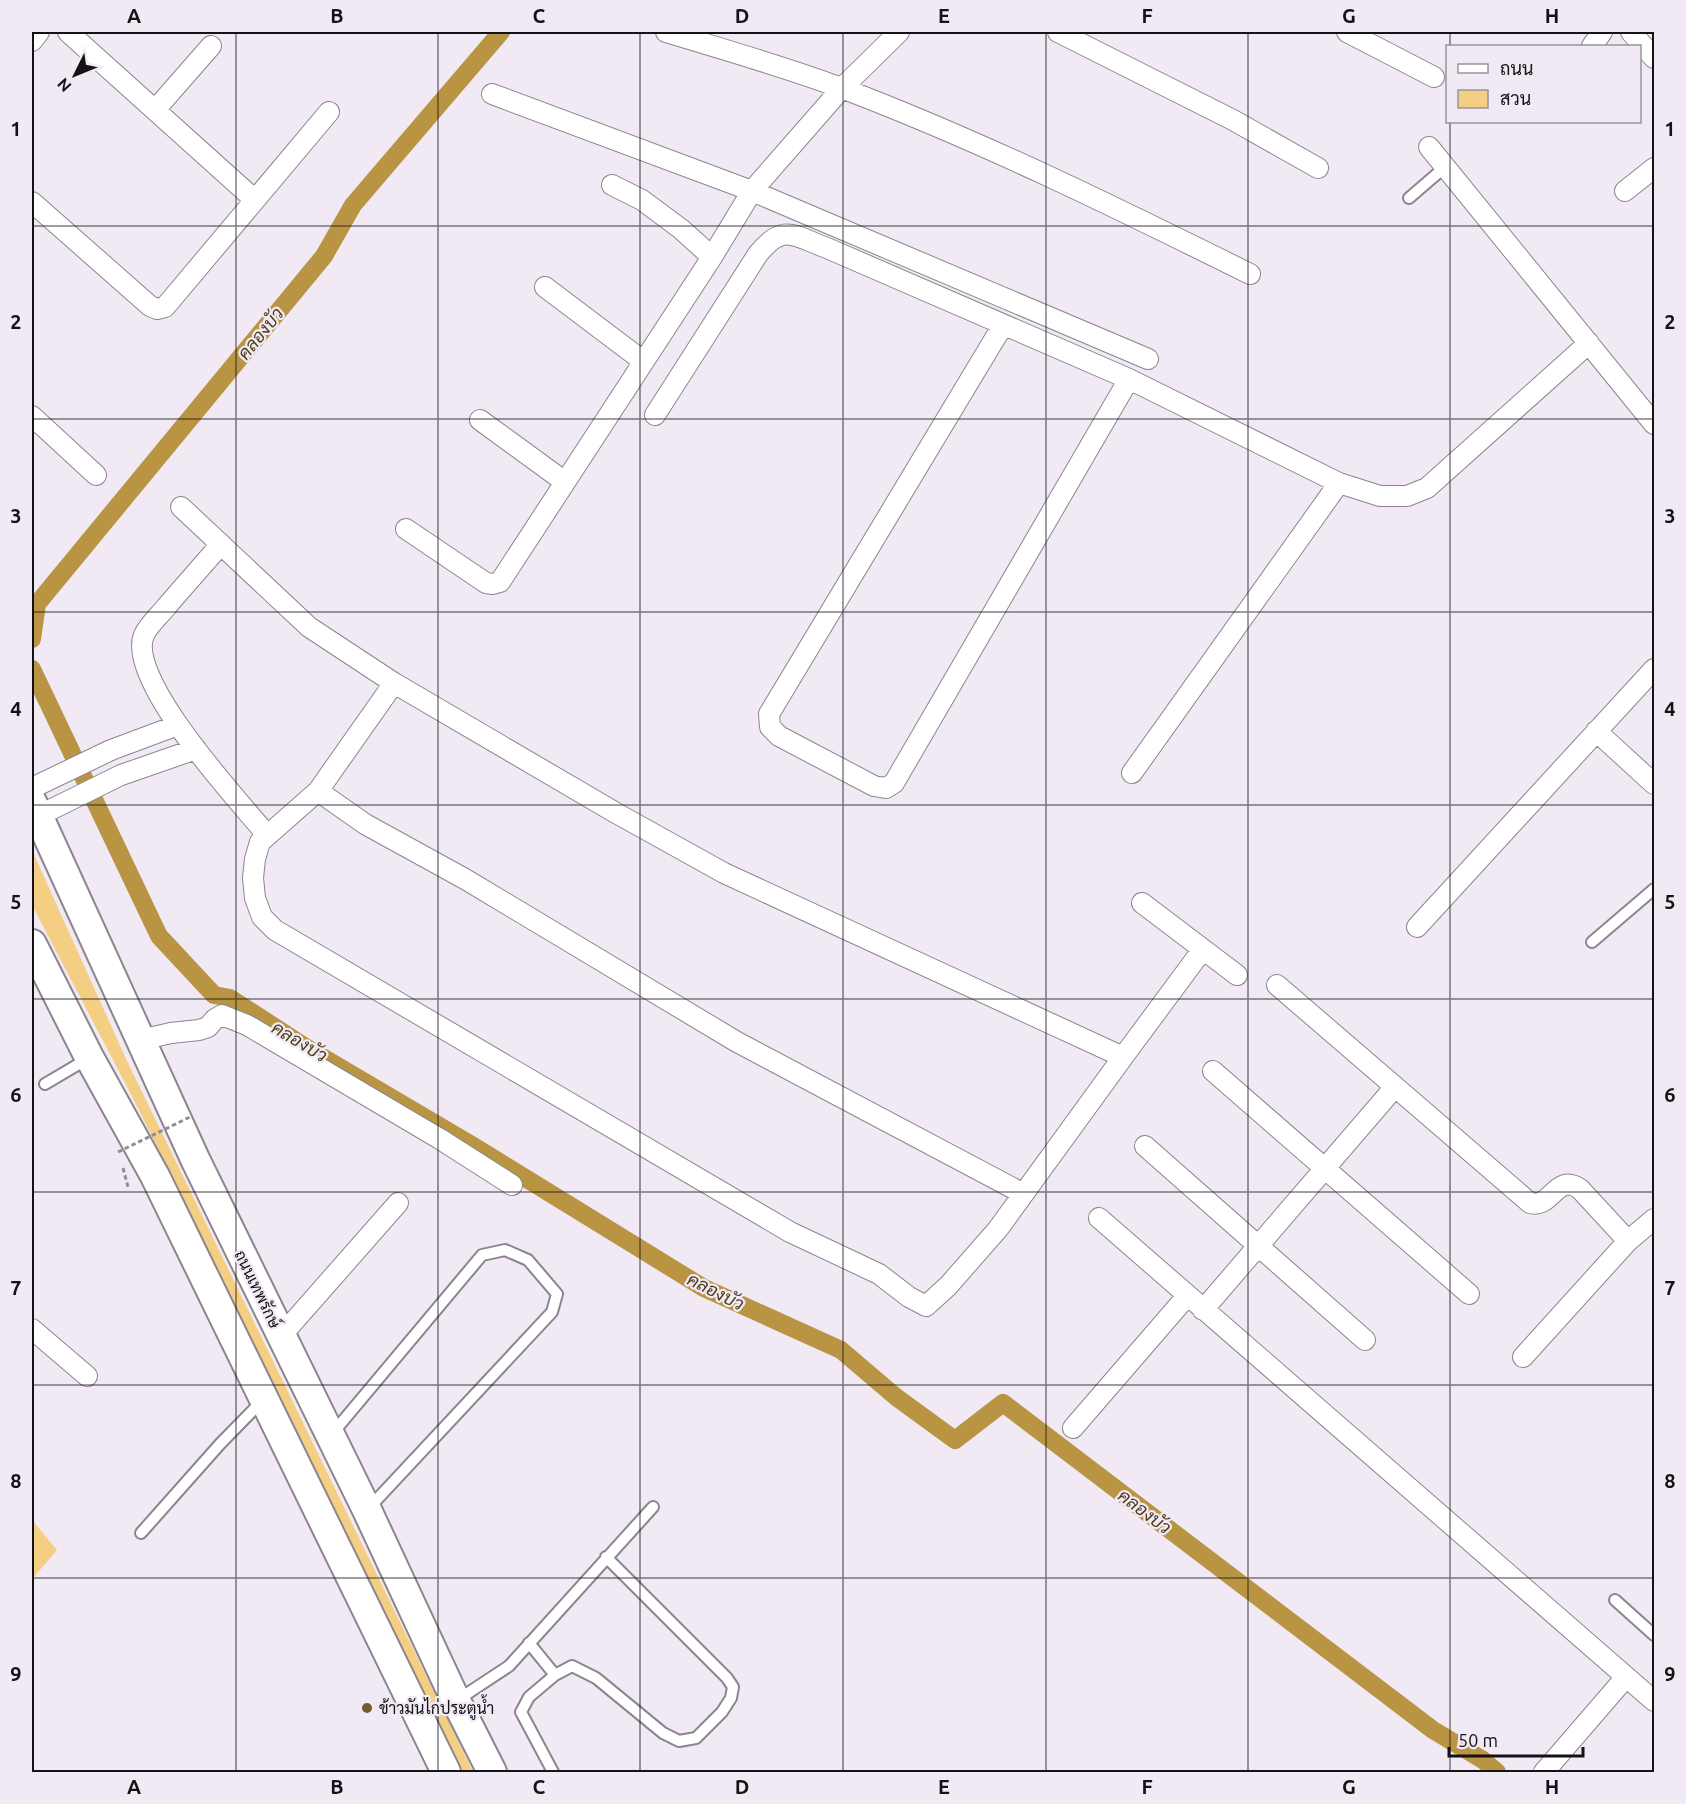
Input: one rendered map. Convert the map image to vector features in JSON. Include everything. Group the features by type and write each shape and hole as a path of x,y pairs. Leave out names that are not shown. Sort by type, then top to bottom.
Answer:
{"main road":[{"name":"ถนนเทพรักษ์","path":"35,809 195,1159 368,1510 456,1701 492,1773"},
{"path":"32,944 89,1057 155,1176 446,1773"}],"street":[{"path":"32,40 39,32"},
{"path":"68,32 255,200"},
{"path":"666,32 842,88 996,152 1108,203 1250,274"},
{"path":"406,529 486,583 500,582 752,191 842,88 899,32"},
{"path":"1058,32 1214,110 1318,168"},
{"path":"1347,32 1434,77"},
{"path":"1593,45 1602,32"},
{"path":"1631,32 1654,58"},
{"path":"155,110 211,46"},
{"path":"492,94 752,191 1148,359"},
{"path":"32,202 150,306 158,309 165,308 329,112"},
{"path":"1429,147 1654,424"},
{"path":"1624,191 1654,168"},
{"path":"612,185 642,200 712,256"},
{"path":"655,415 758,254 768,241 777,235 787,233 827,248 1129,380 1339,483 1380,496 1407,496 1427,488 1588,344"},
{"path":"545,287 643,361"},
{"path":"1003,326 769,714 770,727 779,736 874,786 886,788 894,783 1129,380"},
{"path":"32,416 96,475"},
{"path":"480,420 565,482"},
{"path":"1132,773 1339,483"},
{"path":"182,507 309,627 394,683 616,813 724,873 1123,1057"},
{"path":"221,544 144,635 142,657 155,689 178,725 267,836"},
{"path":"1417,927 1654,669"},
{"path":"394,683 318,791 260,842 253,878 255,898 262,917 275,930 790,1232 879,1274 909,1297 926,1306 948,1286 998,1228 1203,950"},
{"path":"32,788 111,750 178,725"},
{"path":"1596,731 1654,784"},
{"path":"35,809 72,800 121,775 195,749"},
{"path":"318,791 365,824 465,879 737,1042 1022,1193"},
{"path":"1142,903 1237,975"},
{"path":"1277,985 1530,1203 1542,1203 1557,1189 1573,1184 1581,1189 1628,1241"},
{"path":"140,1040 199,1030 208,1027 222,1015 254,1029 440,1139 512,1185"},
{"path":"1213,1071 1469,1294"},
{"path":"1203,1310 1394,1088"},
{"path":"1145,1146 1365,1340"},
{"path":"281,1336 398,1203"},
{"path":"1099,1218 1654,1701"},
{"path":"1523,1357 1628,1241 1654,1219"},
{"path":"1072,1428 1187,1296"},
{"path":"32,1329 87,1376"},
{"path":"1544,1773 1626,1677"}],"lane":[{"path":"1408,198 1445,167"},
{"path":"1592,942 1654,889"},
{"path":"45,1084 89,1057"},
{"path":"330,1436 482,1255 505,1250 528,1260 557,1294 552,1312 368,1510"},
{"path":"141,1533 220,1444 264,1400"},
{"path":"456,1701 508,1666 653,1507"},
{"path":"553,1773 521,1712 528,1697 555,1675 572,1666 596,1678 663,1733 679,1741 696,1738 722,1712 731,1698 733,1687 727,1678 606,1557"},
{"path":"1615,1600 1654,1635"},
{"path":"529,1643 555,1675"}],"path":[{"path":"118,1152 190,1117"}],"green space":[{"path":"32,850 127,1061 473,1772 462,1772 137,1106 32,905"},
{"path":"32,1520 57,1550 32,1579"}],"waterway":[{"name":"คลองบัว","path":"32,639 37,604 324,256 353,205 501,32"},
{"name":"คลองบัว","path":"32,669 159,936 214,995 230,998 307,1048 475,1147 704,1288 841,1350 896,1397 955,1440 1003,1403 1433,1730 1483,1760 1497,1772"}],"place":[{"name":"ข้าวมันไก่ประตูน้ำ","path":"367,1708"}]}
